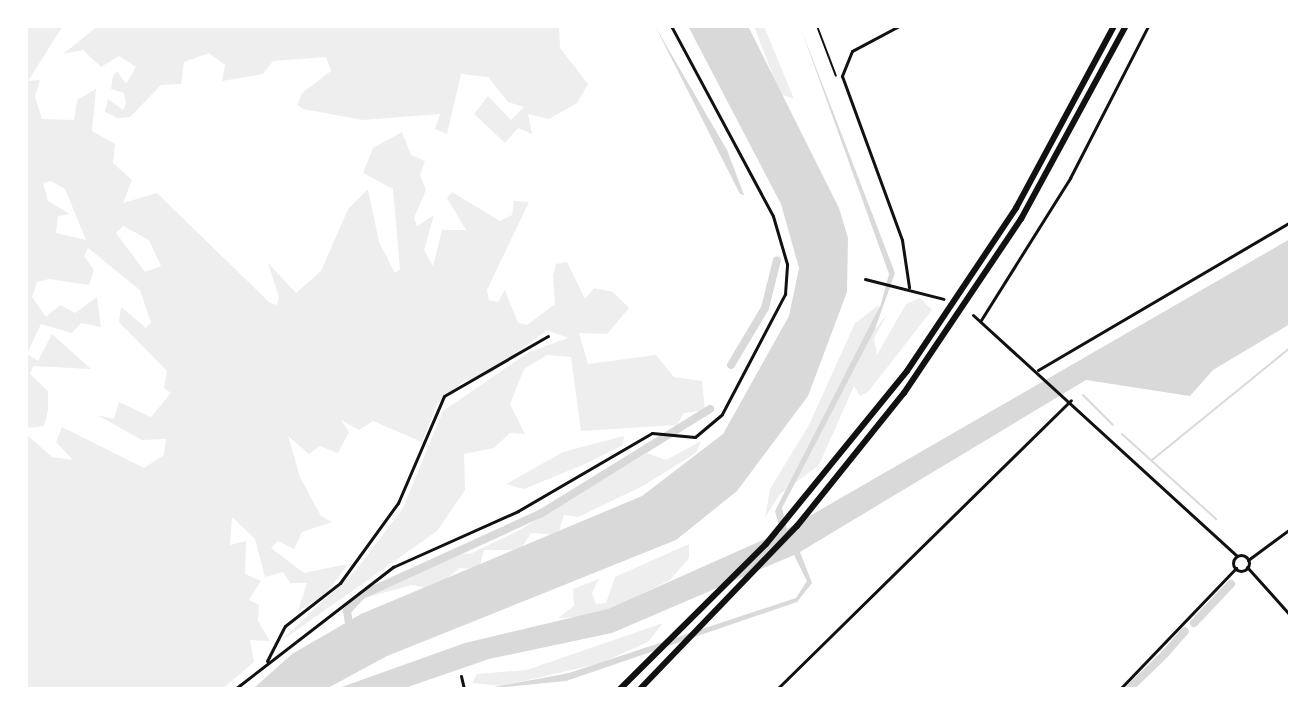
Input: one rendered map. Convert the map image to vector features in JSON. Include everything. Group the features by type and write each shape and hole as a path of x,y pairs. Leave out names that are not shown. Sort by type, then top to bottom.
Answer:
{"highway":[{"path":"620,689 701,611 793,513 978,268 1114,26"},
{"path":"640,689 710,620 823,495 992,265 1126,26"}],"street":[{"path":"235,689 267,661 393,567 518,511 662,432 681,438 704,434 722,414 769,328 788,274 773,216 671,26"},
{"path":"899,26 852,51 842,76 899,229 909,287"},
{"path":"981,320 1070,178 1148,26"},
{"path":"1038,370 1290,222"},
{"path":"865,279 909,287 944,299"},
{"path":"973,315 1043,374 1237,556 1248,560"},
{"path":"267,661 285,626 340,583 390,515 444,396 548,336"},
{"path":"777,689 1071,400"},
{"path":"1290,529 1248,560 1247,567 1290,615"},
{"path":"1120,689 1236,568 1237,556"},
{"path":"1236,568 1247,567"},
{"path":"461,676 464,686"}],"path":[{"path":"817,26 841,89"}],"shaded area":[{"path":"26,26 63,26 28,81 40,80 35,97 42,119 74,120 77,100 96,89 92,131 115,144 113,163 132,180 123,203 157,193 270,303 277,305 279,297 268,263 296,293 321,271 348,209 368,189 379,242 395,273 400,269 393,189 363,173 373,148 402,132 411,155 425,161 420,175 426,190 414,218 417,226 434,215 424,250 433,266 442,230 466,230 447,198 452,192 500,221 512,215 514,201 529,202 487,290 489,300 498,302 505,290 518,323 527,325 555,304 553,275 556,264 567,262 585,299 594,288 613,292 629,308 607,334 579,333 588,364 656,355 674,377 702,381 705,410 684,413 677,425 581,431 571,357 547,355 524,369 510,404 525,434 510,433 494,448 464,454 465,490 437,531 277,644 357,569 403,508 443,411 529,352 568,338 547,330 491,373 464,381 437,404 422,442 373,421 359,430 341,420 349,432 338,453 320,446 309,454 288,436 300,477 321,516 332,522 302,532 294,549 278,541 271,548 304,573 348,564 324,596 298,611 307,583 290,583 283,572 265,577 255,539 232,517 230,545 246,541 245,574 261,581 249,600 259,605 258,621 270,641 250,640 254,662 222,689 26,689 26,434 52,457 73,460 56,442 62,427 144,468 164,455 166,439 142,440 97,415 114,419 119,402 151,417 171,393 164,388 167,371 119,322 121,307 146,328 151,323 140,290 88,248 84,256 94,270 89,285 49,279 37,282 32,297 46,317 60,305 75,313 97,297 101,327 81,323 72,333 41,324 27,354 38,361 52,334 91,369 33,366 30,374 48,391 48,411 44,426 26,428","holes":["51,181 65,189 86,240 56,233 58,216 70,214 48,201 43,183","123,226 149,240 161,266 145,272 116,233"]},
{"path":"98,26 559,26 560,48 588,84 577,103 549,119 528,114 532,134 518,128 505,143 474,114 488,96 511,120 524,107 508,102 488,77 461,74 447,134 435,129 440,114 363,120 303,109 297,105 302,93 331,71 326,57 273,61 263,74 222,81 225,65 209,53 184,62 181,84 161,85 130,117 118,118 105,112 108,99 123,110 126,103 124,93 111,89 113,76 117,71 126,84 136,67 119,56 101,67 83,50 63,54"},
{"path":"655,26 727,150 744,195 740,194"},
{"path":"688,26 748,26 839,208 848,238 847,292 808,396 737,491 676,540 387,656 326,689 253,689 292,654 361,614 642,496 723,434 789,316 799,268 781,204"},
{"path":"754,26 764,26 794,99 780,94"},
{"path":"800,26 895,273 875,329 782,508 787,529 1290,239 1290,324 1213,370 1190,396 1086,380 800,552 812,583 797,602 566,681 484,689 569,673 796,598 807,581 794,555 612,633 489,659 402,689 336,689 465,643 608,609 781,532 775,511 881,304 889,274"},
{"path":"920,298 932,310 868,392 860,396 854,386 819,465 779,495 765,518 770,489 809,425 855,323 879,305 872,333 887,315 874,338 877,355 906,304"},
{"path":"624,436 623,445 524,489 506,484 563,452"},
{"path":"701,441 696,453 643,486 578,517 564,515 558,535 531,533 520,550 484,550 479,569 460,568 433,589 412,585 368,597 454,553 470,554 518,531 647,453 666,460"},
{"path":"689,544 689,558 670,580 597,616 558,618 574,606 573,589 599,579 592,593 596,604 606,603 615,577"},
{"path":"663,623 648,642 601,663 503,686 472,683 477,674 527,670"}],"waterway":[{"path":"731,365 765,308 777,260"},
{"path":"1152,460 1290,348"},
{"path":"1083,395 1113,425"},
{"path":"350,630 347,611 362,595 540,514 710,409"},
{"path":"1122,434 1216,519"},
{"path":"1194,623 1231,584"},
{"path":"1165,654 1185,631"},
{"path":"1129,689 1162,657"}]}
